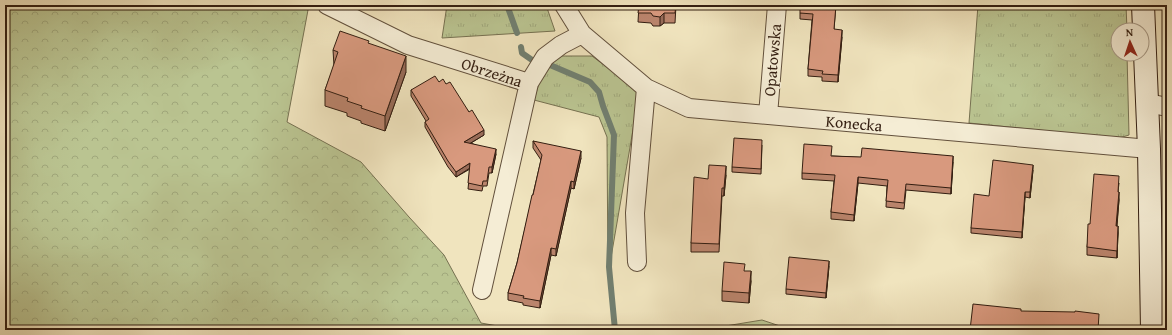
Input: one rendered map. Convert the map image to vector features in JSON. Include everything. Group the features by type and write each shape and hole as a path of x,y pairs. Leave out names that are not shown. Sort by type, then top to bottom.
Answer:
{"street":[{"name":"Obrzeżna","path":"327,5 408,45 529,83 482,290"},
{"name":"Konecka","path":"564,5 582,34 646,88 689,108 1149,149"},
{"name":"Opatowska","path":"768,115 776,5"},
{"path":"1143,5 1157,105 1149,149 1152,330"},
{"path":"529,83 545,57 561,45 582,34"},
{"path":"637,262 635,213 646,88"}],"green space":[{"path":"5,5 297,5 308,10 287,122 361,162 444,255 481,323 520,330 5,330"},
{"path":"447,5 546,5 555,31 442,38"},
{"path":"978,5 1126,5 1127,22 1110,22 1110,62 1127,62 1129,135 1119,138 969,123"},
{"path":"562,56 592,56 620,77 639,95 608,275 607,137 599,117 534,100 544,67"},
{"path":"762,320 792,330 701,330"}],"building":[{"path":"639,5 676,5 675,13 664,13 660,17 653,16 651,13 638,13"},
{"path":"800,5 836,5 834,29 842,30 838,75 822,74 823,71 808,69 813,14 800,13"},
{"path":"340,31 369,41 368,43 406,56 385,116 361,108 362,106 347,101 348,98 325,90 338,52 333,50"},
{"path":"435,76 439,82 443,79 446,84 450,82 469,112 472,110 484,130 464,142 496,149 492,167 489,167 487,181 483,181 482,186 468,183 470,163 456,172 425,122 429,119 411,90"},
{"path":"734,138 762,140 761,169 732,167"},
{"path":"533,141 581,151 574,182 571,181 556,249 551,248 540,301 523,298 524,296 508,293 517,263 542,155"},
{"path":"804,144 832,146 831,156 861,157 862,148 953,156 951,188 906,184 904,203 886,201 888,180 858,177 854,215 831,212 835,175 802,173"},
{"path":"993,160 1033,165 1030,192 1025,192 1022,232 971,228 974,194 989,196"},
{"path":"709,165 726,166 724,188 722,188 719,244 691,243 694,177 708,179"},
{"path":"1094,174 1119,176 1116,226 1118,226 1117,251 1087,247"},
{"path":"789,257 829,261 826,293 786,289"},
{"path":"724,262 745,264 744,271 751,271 749,293 722,291"},
{"path":"973,304 1021,309 1021,311 1075,311 1099,314 1098,330 970,330"}],"waterway":[{"path":"507,5 517,33"},
{"path":"521,47 522,53 532,60"},
{"path":"550,65 590,82 599,92 614,135 609,267 615,330"}]}
